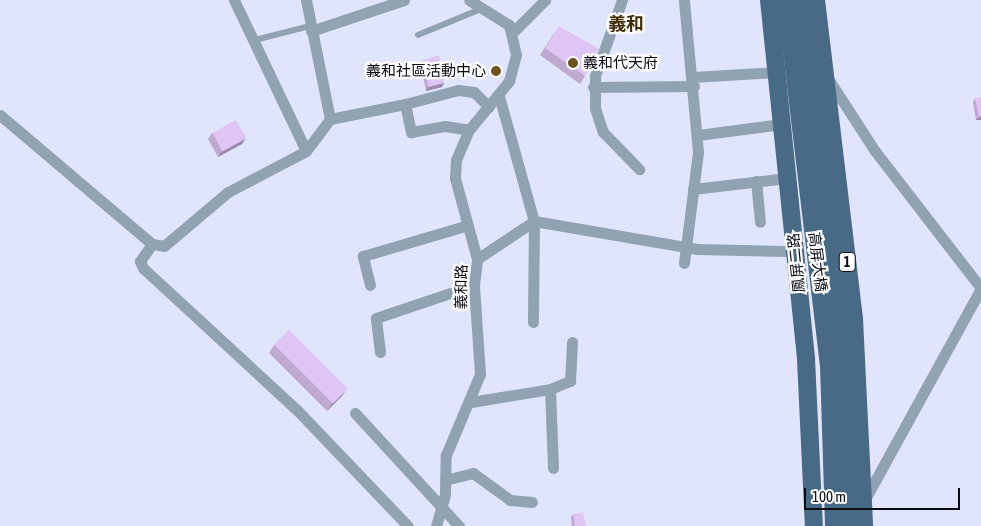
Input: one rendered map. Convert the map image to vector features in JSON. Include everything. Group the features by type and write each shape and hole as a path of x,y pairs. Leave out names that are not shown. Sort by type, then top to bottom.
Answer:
{"main road":[{"name":"鳳屏二路","path":"769,0 806,359 814,526"},
{"name":"高屏大橋","path":"786,0 828,356 834,526"},
{"name":"高屏大橋","path":"800,0 838,315 847,526"},
{"name":"1","path":"816,0 854,319 864,526"}],"street":[{"path":"234,0 255,40 306,151"},
{"path":"306,0 330,119"},
{"path":"311,28 370,6 404,0"},
{"path":"469,0 483,8 514,32 545,0"},
{"path":"622,0 593,87 603,132 639,169"},
{"path":"684,0 698,135 684,263"},
{"name":"義和路","path":"436,526 442,510 446,455 471,402 480,374 474,285 477,259 455,178 456,160 469,130 498,96 514,67 514,32"},
{"path":"823,69 875,151 981,288 864,500"},
{"path":"593,87 693,82 776,72"},
{"path":"0,115 152,244 164,246 228,192 306,151 330,119 405,104 458,90 474,92 489,107"},
{"path":"498,96 534,221 533,322"},
{"path":"405,104 411,132 445,126 469,130"},
{"path":"698,135 781,124"},
{"path":"693,189 787,178"},
{"path":"756,182 760,222"},
{"path":"477,259 534,221 687,248 785,251"},
{"path":"370,284 363,256 468,225"},
{"path":"152,244 140,261 143,268 298,411 408,526"},
{"path":"380,352 376,318 474,285"},
{"path":"471,402 550,389 572,377 572,342"},
{"path":"550,389 553,468"},
{"path":"355,413 442,510 459,526"},
{"path":"445,480 473,473 510,500 532,502"}],"lane":[{"path":"418,35 483,8"},
{"path":"255,40 311,28"}],"building":[{"name":"義和代天府","path":"559,26 599,49 585,76 545,48"},
{"path":"439,55 444,83 428,87 424,60"},
{"path":"981,97 981,116 979,117 975,98"},
{"path":"236,120 246,138 223,151 212,133"},
{"path":"289,330 348,389 333,404 274,345"},
{"path":"583,512 586,526 575,526 573,514"}],"place":[{"name":"義和代天府","path":"573,63"},
{"name":"義和社區活動中心","path":"496,71"}],"district":[{"name":"義和","path":"626,24"}]}
